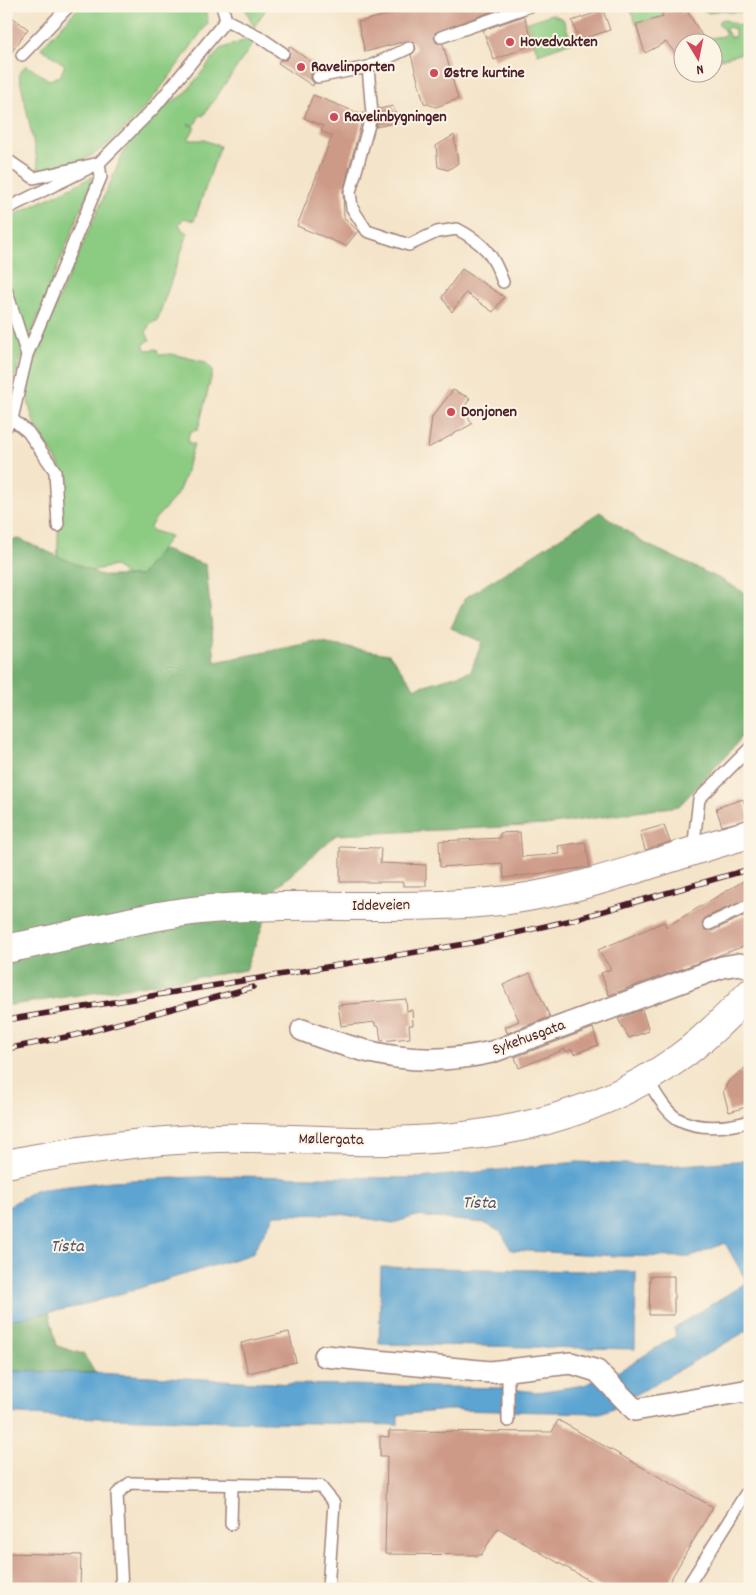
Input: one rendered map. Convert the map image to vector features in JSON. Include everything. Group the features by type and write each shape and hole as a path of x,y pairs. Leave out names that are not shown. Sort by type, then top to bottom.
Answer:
{"main road":[{"name":"Iddeveien","path":"6,949 187,911 261,907 409,906 507,900 562,890 697,852 750,834"},
{"name":"Møllergata","path":"6,1164 75,1151 172,1140 237,1138 398,1141 480,1134 519,1128 562,1117 622,1093 647,1079 696,1045 750,993"}],"street":[{"name":"Sykehusgata","path":"302,1030 343,1046 396,1058 438,1060 473,1056 492,1052 722,967 739,964 750,967"},
{"path":"325,1356 490,1372 509,1377 571,1363 597,1371 635,1410 744,1391 750,1394"}],"lane":[{"path":"22,55 69,6"},
{"path":"222,6 226,20 258,36 283,53"},
{"path":"441,37 530,6"},
{"path":"6,209 99,163 154,108 226,20"},
{"path":"318,77 368,67 409,48"},
{"path":"368,67 372,114 350,192 352,208 367,231 409,245 437,232 457,229 485,247 497,265 503,282"},
{"path":"6,159 34,178 99,163"},
{"path":"58,526 55,471 28,432 9,423 27,354 101,177 99,163"},
{"path":"6,290 27,354"},
{"path":"697,852 694,842 699,800 750,748"},
{"path":"708,924 750,905"},
{"path":"647,1079 663,1104 676,1118 691,1124 709,1126 738,1125 750,1121"},
{"path":"508,1421 509,1377"},
{"path":"122,1589 117,1494 130,1482 320,1486 334,1503 328,1589"},
{"path":"231,1524 232,1484"},
{"path":"686,1589 750,1487"}],"green space":[{"path":"80,6 206,6 208,23 147,105 112,141 92,156 70,167 40,174 19,74 26,65 49,80 60,76 65,65 41,48"},
{"path":"244,6 264,6 266,9 254,27"},
{"path":"629,6 664,6 668,10 662,11 663,17 636,24"},
{"path":"693,6 749,6 749,12 728,12 722,10 710,13"},
{"path":"551,14 563,19 572,42 538,54 526,23"},
{"path":"722,19 741,26 743,53 724,58 724,35 727,31 730,37 735,37 735,29 728,27 725,32 718,22"},
{"path":"246,40 254,42 203,116 200,115 194,126 188,124 195,127 188,140 204,140 220,146 194,221 184,218 179,224 183,231 188,233 157,321 150,323 146,333 150,340 143,345 146,350 157,349 159,355 172,354 205,362 213,370 198,430 191,431 188,437 189,443 194,444 186,473 176,495 156,517 150,527 153,531 171,536 140,576 126,576 115,566 57,577 60,467 33,420 28,401 28,379 33,356 127,145 159,108 184,95 220,49"},
{"path":"94,176 6,398 6,219"},
{"path":"600,512 642,542 720,579 750,596 750,724 733,748 679,806 546,825 336,835 277,887 246,970 6,1006 6,541 19,539 103,576 140,576 161,549 206,565 215,662 315,642 389,654 415,688 471,671 482,642 451,628 465,598"},
{"path":"49,1312 57,1346 83,1354 96,1373 6,1371 6,1321"}],"water":[{"name":"Tista","path":"750,1160 750,1329 611,1409 600,1413 448,1410 398,1415 398,1425 61,1417 6,1413 6,1371 96,1373 292,1384 501,1388 537,1392 584,1385 619,1371 676,1336 674,1328 747,1282 725,1243 691,1257 617,1256 511,1250 501,1232 484,1223 417,1216 393,1223 340,1214 274,1215 252,1254 80,1306 6,1321 6,1208 35,1190 112,1181 218,1176 420,1178 578,1162 667,1166"},
{"path":"381,1267 636,1272 635,1349 379,1344"}],"building":[{"path":"398,6 506,6 435,33 436,42 443,44 458,99 436,107 424,103 411,55 416,49 413,42 406,41 365,52 358,22 400,12"},
{"path":"678,9 679,13 687,11 700,32 674,32 674,52 666,42 645,53 636,24 663,17 661,11"},
{"path":"603,10 610,30 579,40 572,21"},
{"name":"Hovedvakten","path":"524,16 534,44 494,60 483,30"},
{"path":"12,17 28,29 6,60 6,25"},
{"name":"Ravelinporten","path":"289,46 321,69 311,74 313,86 278,63 280,60 286,60 289,57"},
{"path":"313,95 361,114 364,113 343,190 344,217 358,231 346,246 297,226 332,136 321,131 323,126 304,118"},
{"path":"393,106 398,122 376,127 379,109"},
{"path":"454,135 458,163 448,170 438,167 436,146"},
{"path":"462,269 504,297 493,312 466,293 452,312 442,297"},
{"name":"Donjonen","path":"453,390 470,398 464,408 472,424 428,448 432,417"},
{"path":"743,799 750,819 722,826 716,808"},
{"path":"664,825 670,842 645,850 640,832"},
{"path":"520,832 522,857 560,854 558,846 585,842 590,867 504,878 502,863 440,867 439,841 500,838 500,833"},
{"path":"340,847 381,848 380,863 426,865 426,886 403,886 403,882 340,882"},
{"path":"750,877 750,898 706,917 702,924 705,930 712,931 750,913 750,944 609,995 601,973 611,969 598,950 664,922 666,927"},
{"path":"530,973 550,1017 507,1033 505,1027 519,1021 503,985"},
{"path":"406,999 407,1011 412,1010 413,1025 409,1025 410,1038 381,1041 379,1026 375,1026 375,1022 341,1026 338,1005"},
{"path":"642,1010 649,1031 629,1038 618,1019"},
{"path":"593,1028 598,1045 574,1054 572,1049 566,1052 565,1049 519,1068 515,1057"},
{"path":"750,1064 750,1106 729,1112 723,1091 728,1082"},
{"path":"650,1276 674,1276 674,1315 649,1315"},
{"path":"289,1332 296,1362 248,1373 241,1343"},
{"path":"558,1420 713,1507 665,1589 604,1589 498,1528 481,1555 385,1554 387,1456 380,1456 380,1436 389,1437 389,1431 552,1432"},
{"path":"6,1553 81,1555 80,1589 6,1589"}],"railway":[{"path":"6,1020 477,942 576,919 750,869"},
{"path":"6,1049 76,1035 253,987"}],"place":[{"name":"Hovedvakten","path":"510,42"},
{"name":"Ravelinporten","path":"301,67"},
{"name":"Østre kurtine","path":"434,73"},
{"name":"Ravelinbygningen","path":"334,117"},
{"name":"Donjonen","path":"451,412"}]}
